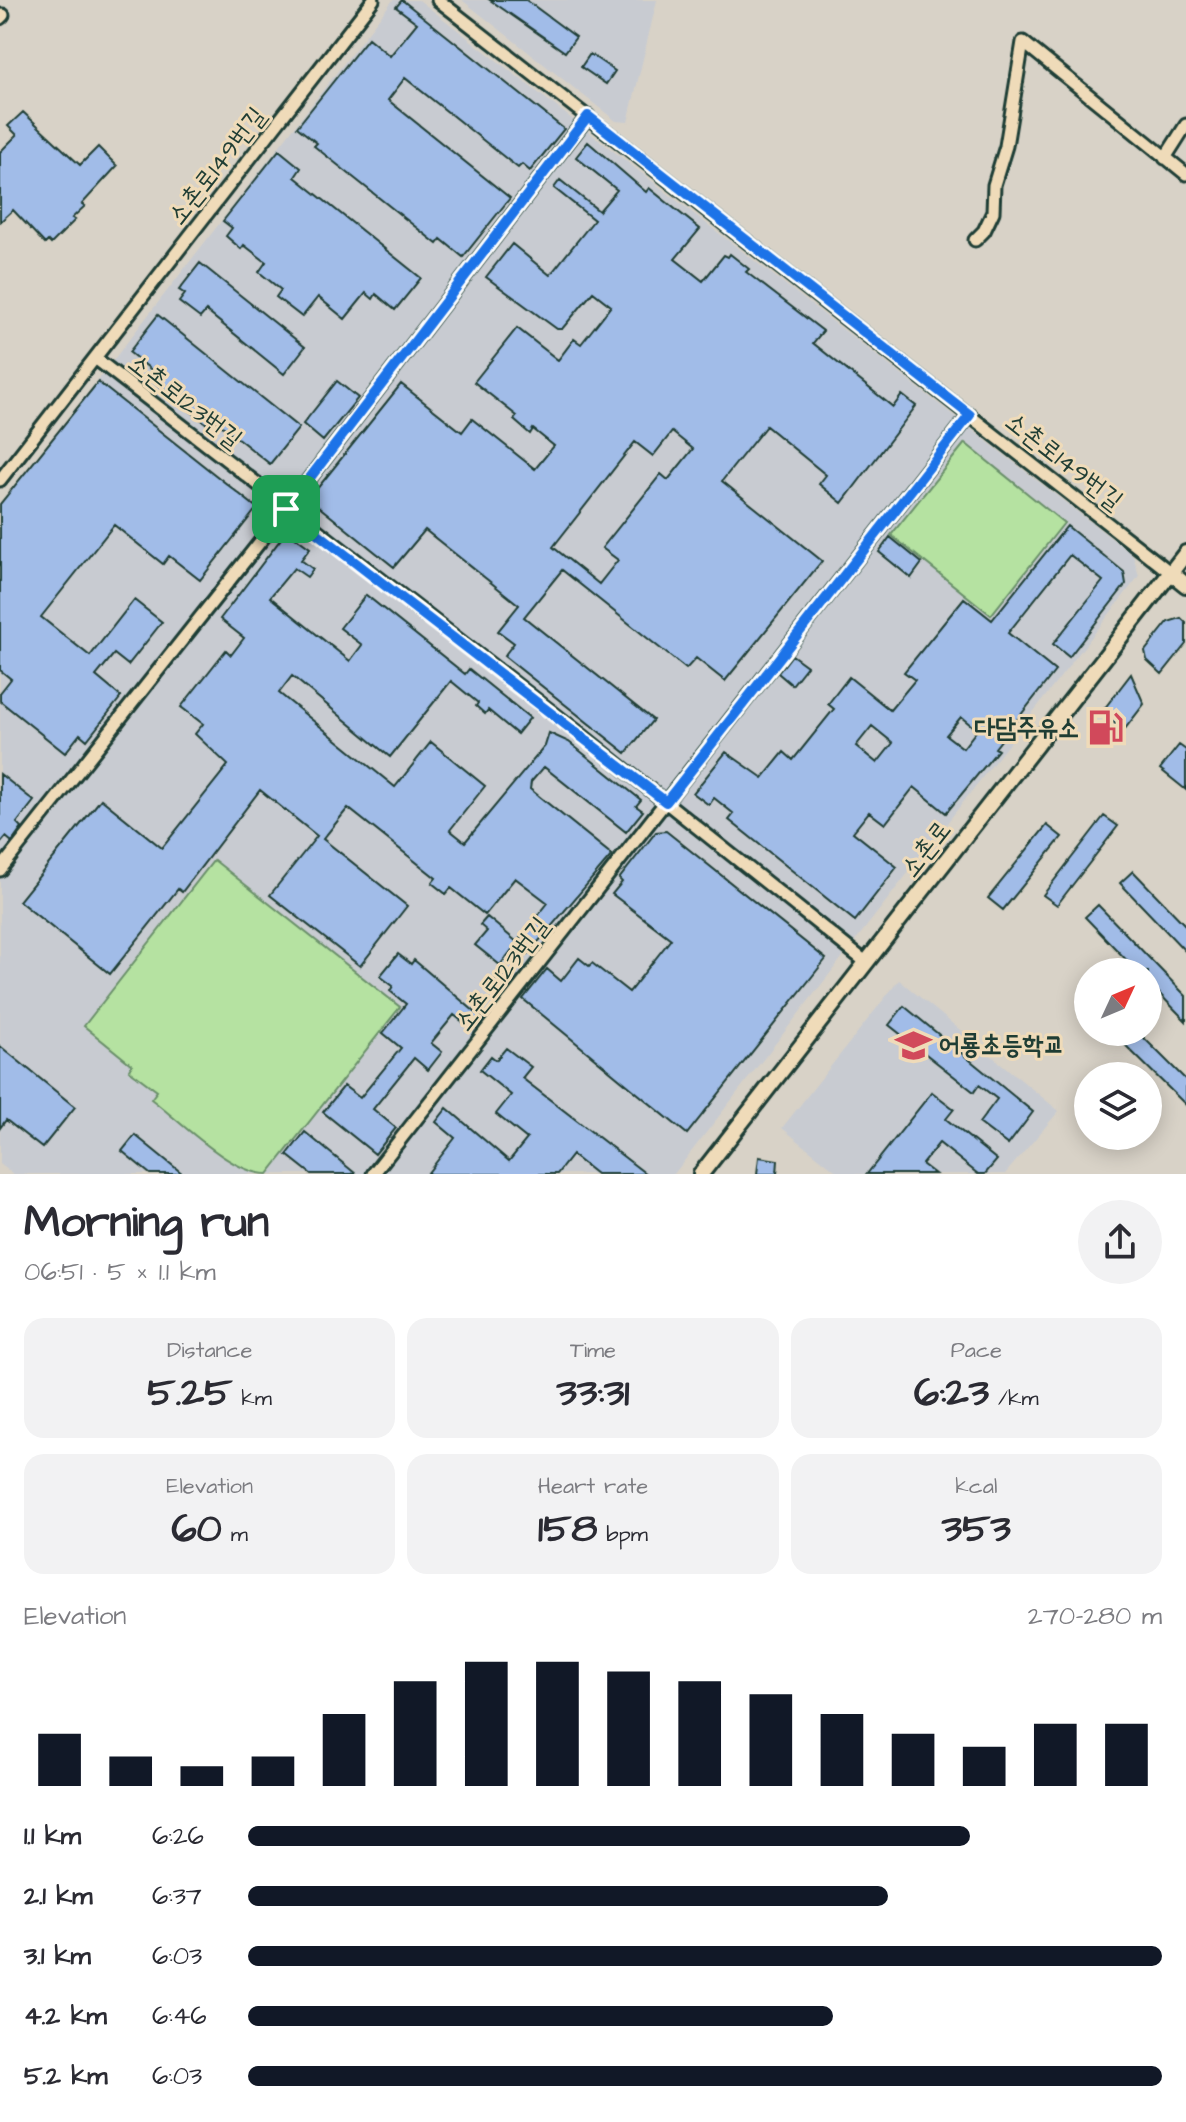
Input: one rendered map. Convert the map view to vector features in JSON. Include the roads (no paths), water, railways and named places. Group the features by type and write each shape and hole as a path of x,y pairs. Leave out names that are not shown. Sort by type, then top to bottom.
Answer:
{"street":[{"name":"소촌로149번길","path":"0,480 373,0"},
{"name":"소촌로149번길","path":"438,0 1171,573"},
{"path":"975,240 984,231 993,212 994,185 1006,146 1023,42 1186,174"},
{"path":"0,870 286,509 588,116"},
{"path":"1165,158 1186,125"},
{"name":"소촌로123번길","path":"95,358 666,802 867,963"},
{"name":"소촌로123번길","path":"373,1174 970,415"},
{"name":"소촌로","path":"701,1174 1186,553"},
{"path":"1171,573 1186,585"}],"place":[{"name":"다담주유소","path":"1105,728"},
{"name":"어룡초등학교","path":"913,1045"}]}
